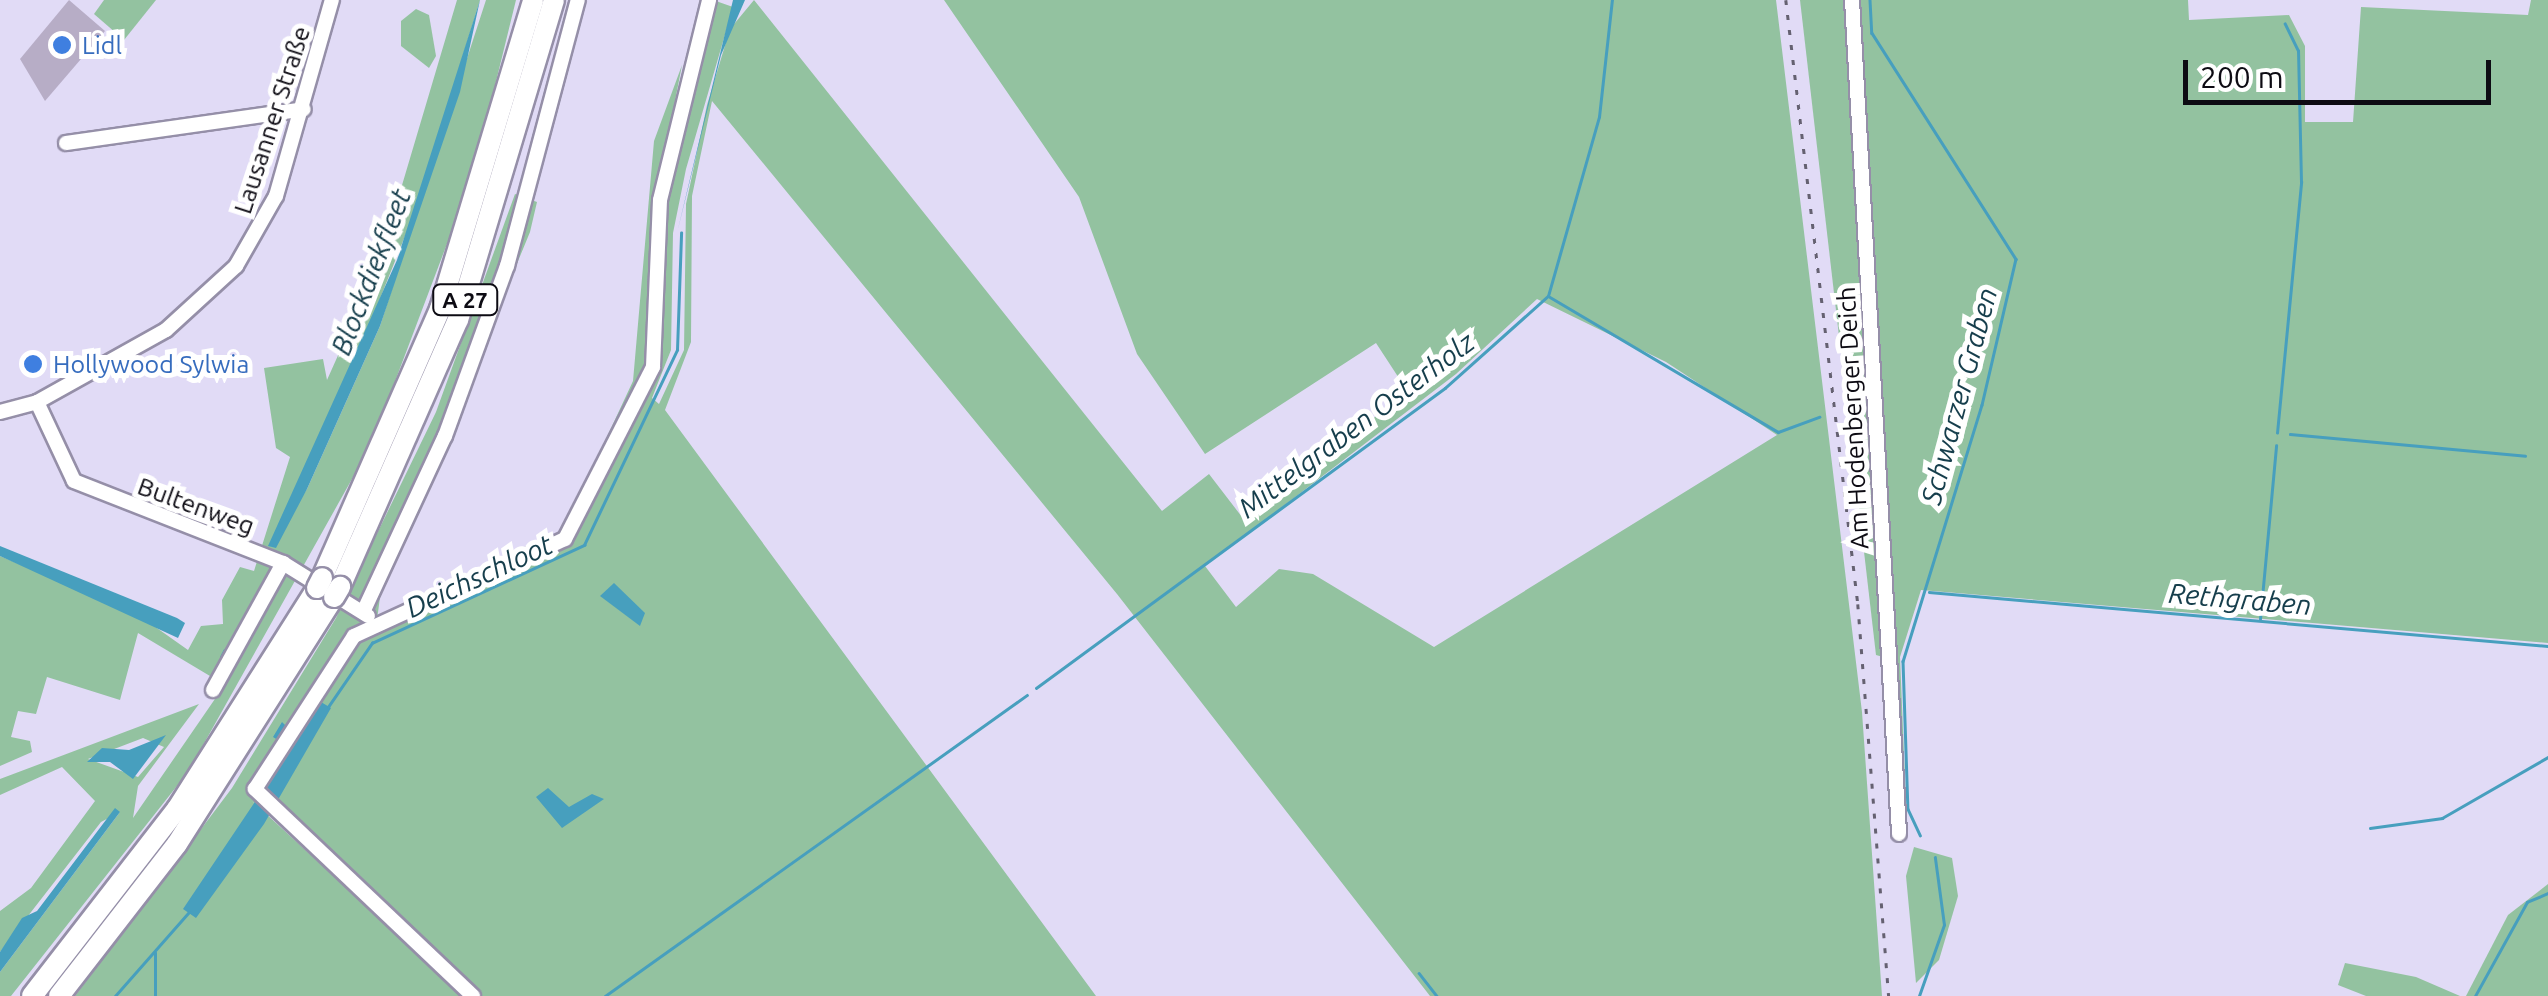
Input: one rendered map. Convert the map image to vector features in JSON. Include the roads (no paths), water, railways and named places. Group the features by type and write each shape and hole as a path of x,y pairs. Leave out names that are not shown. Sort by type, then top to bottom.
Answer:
{"highway":[{"name":"A 27","path":"32,996 177,809 328,587 440,309 534,0"},
{"name":"A 27","path":"58,996 177,844 328,587 458,320 554,0"}],"street":[{"name":"Lausanner Straße","path":"0,412 37,402 153,338 214,291 258,233 304,109 332,0"},
{"path":"371,624 364,608 444,436 507,266 578,0"},
{"path":"473,996 278,810 258,796 292,732 371,624 535,559 575,522 652,367 660,200 709,0"},
{"name":"Am Hodenberger Deich","path":"1852,0 1899,834"},
{"path":"66,143 304,109"},
{"name":"Bultenweg","path":"37,402 74,481 283,564 364,608"},
{"path":"213,690 283,564"}],"water":[{"path":"480,0 460,92 380,326 307,489 276,548 268,546 397,260"},
{"path":"733,0 745,0 721,55 677,233"},
{"path":"0,546 185,623 178,638 0,556"},
{"path":"614,583 645,613 640,626 600,596"},
{"path":"321,702 331,708 264,824 196,918 183,909 291,748 273,737 282,722 298,738"},
{"path":"166,735 133,779 110,762 87,762 102,748 129,750"},
{"path":"548,788 569,807 592,794 604,799 562,828 536,797"},
{"path":"115,808 120,812 0,972 0,952 22,918 37,911"}],"waterway":[{"name":"Mittelgraben Osterholz","path":"1036,688 1445,388 1548,296 1599,117 1612,0"},
{"name":"Schwarzer Graben","path":"1870,0 1872,33 2016,259 1982,405 1903,661 1908,809 1920,835"},
{"path":"2277,433 2301,182 2298,51 2285,24"},
{"name":"Deichschloot","path":"328,707 372,643 584,545 677,350 681,233"},
{"path":"1550,297 1778,432 1819,417"},
{"path":"2290,434 2525,456"},
{"path":"2260,619 2276,446"},
{"name":"Rethgraben","path":"1929,592 2548,646"},
{"name":"Blockdiekfleet","path":"221,657 224,651"},
{"name":"Mittelgraben Osterholz","path":"605,996 1027,695"},
{"path":"2370,828 2442,818 2548,757"},
{"name":"Schwarzer Graben","path":"1919,996 1944,925 1935,858"},
{"path":"2475,996 2527,902 2548,893"},
{"name":"Deichschloot","path":"115,996 189,912"},
{"path":"155,953 155,996"},
{"path":"1419,973 1437,996"}],"railway":[{"path":"1786,0 1858,604 1889,996"}],"place":[{"name":"Lidl","path":"62,45"},
{"name":"Hollywood Sylwia","path":"33,364"}]}
